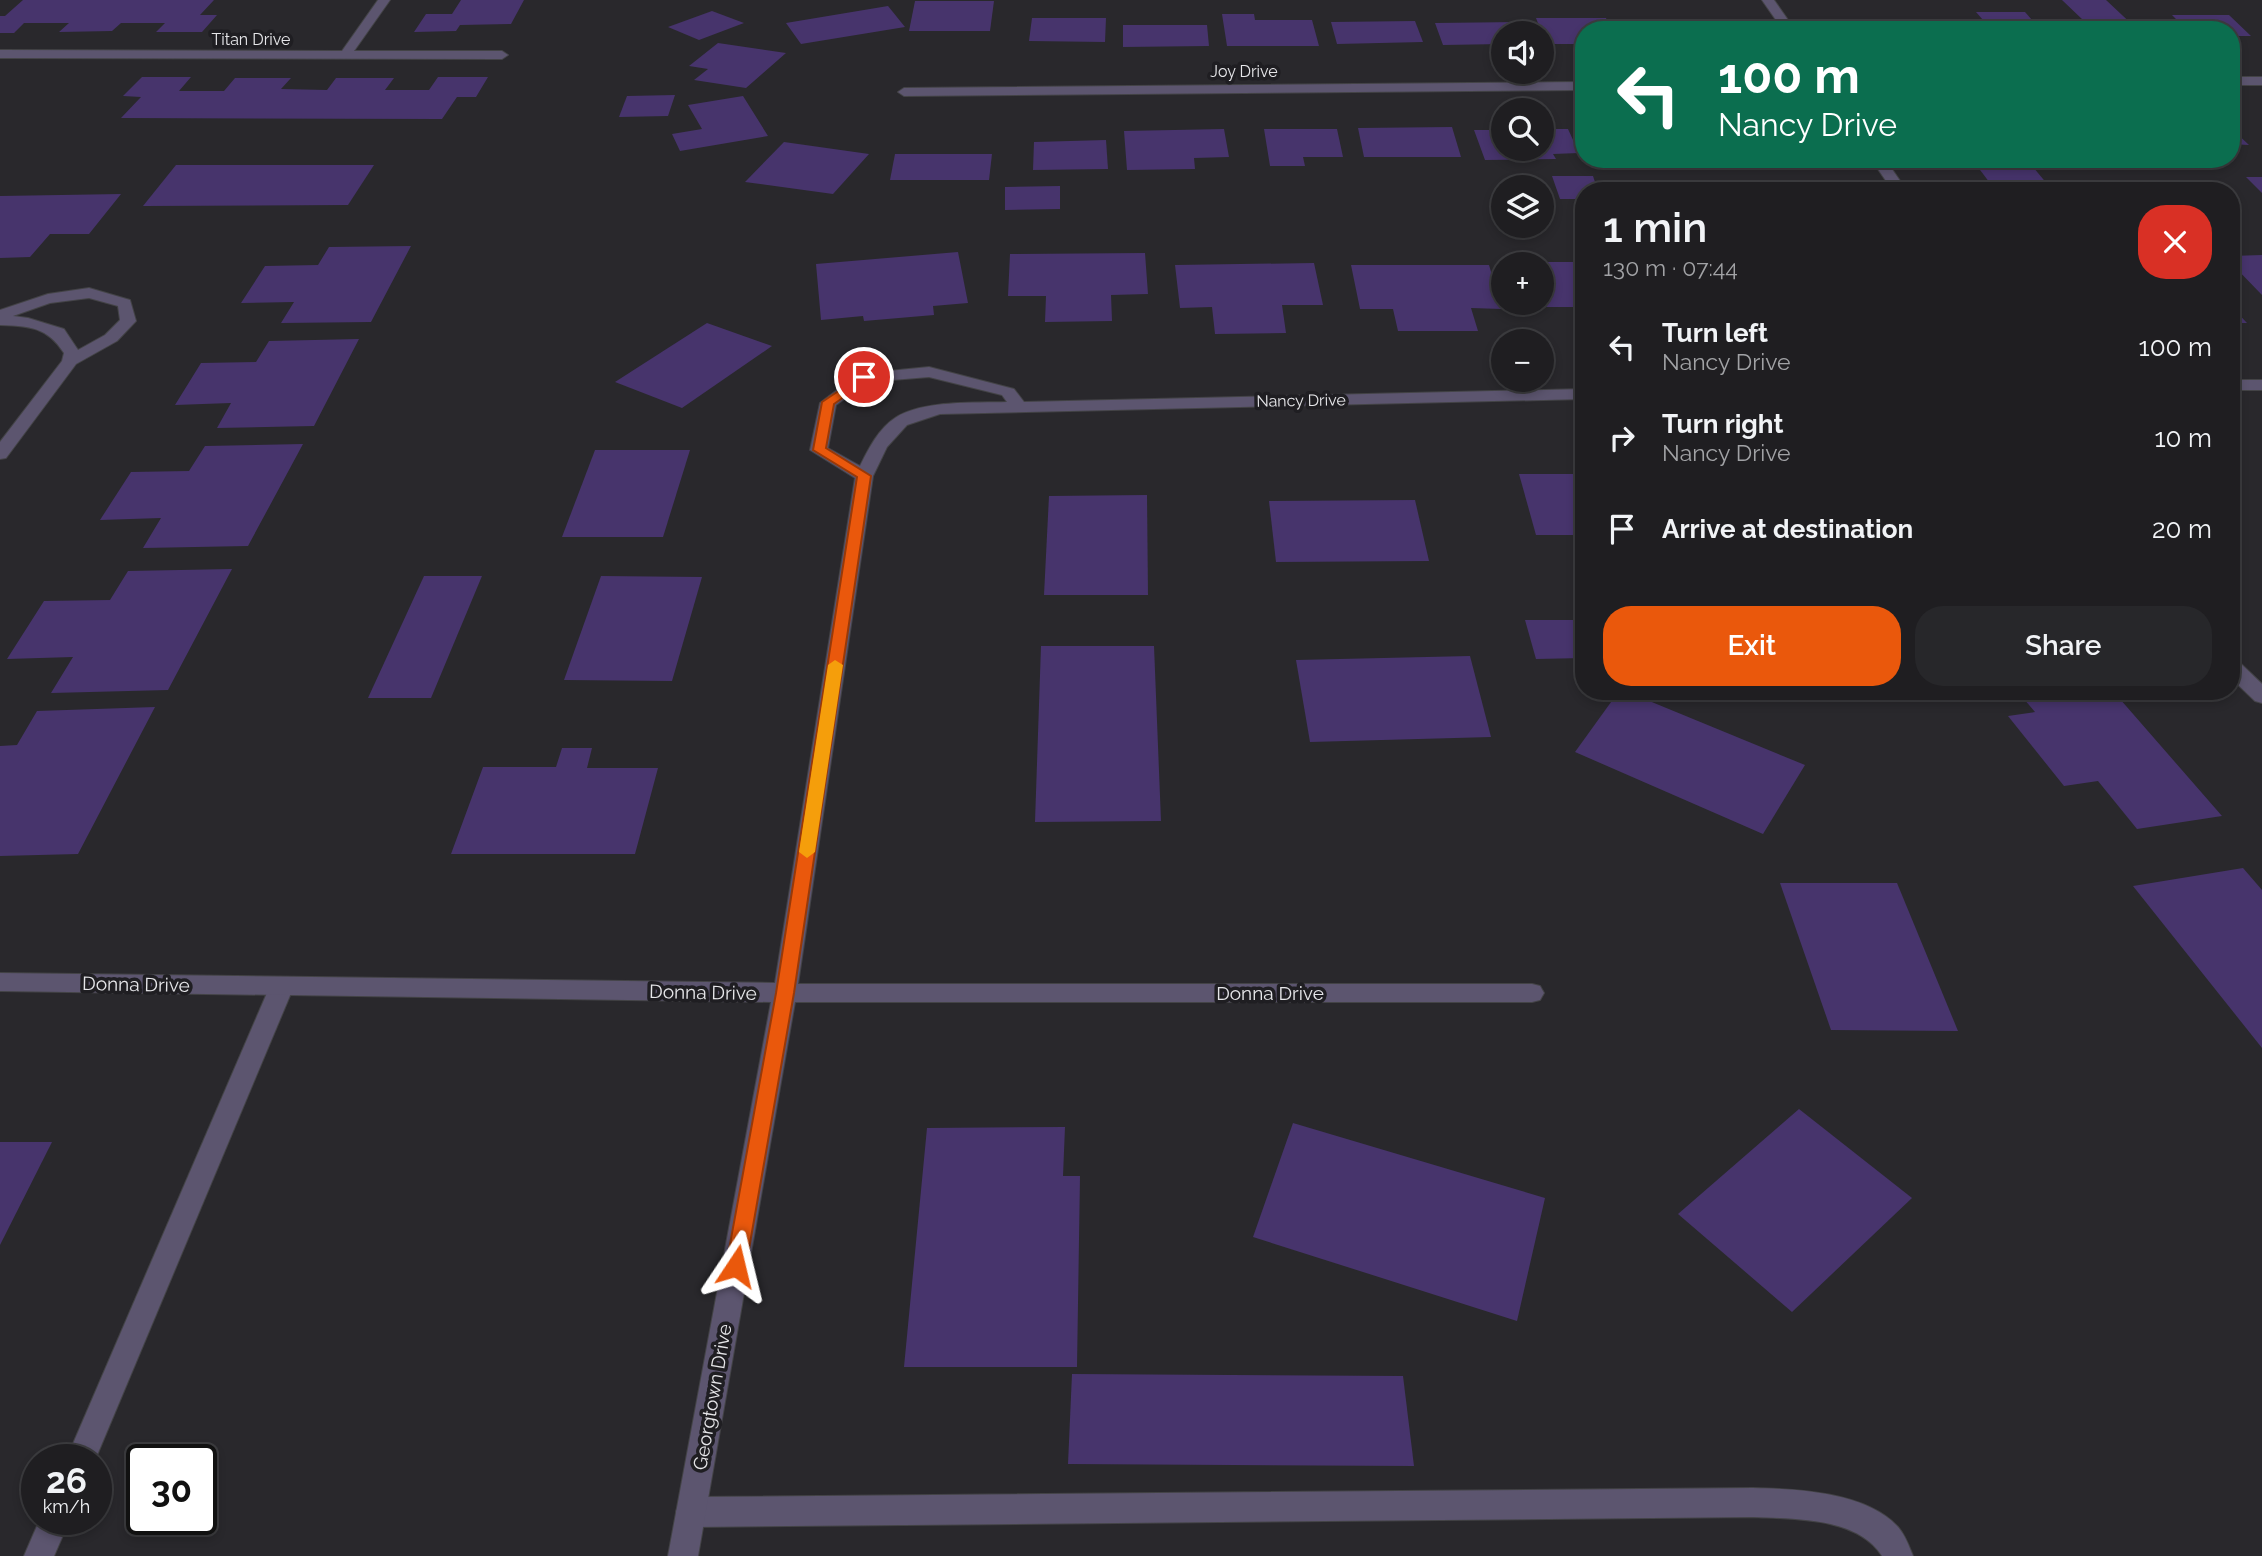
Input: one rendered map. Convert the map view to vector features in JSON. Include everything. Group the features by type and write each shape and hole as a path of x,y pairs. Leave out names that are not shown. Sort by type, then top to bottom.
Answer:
{"street":[{"path":"345,55 384,0"},
{"path":"1768,0 1783,21"},
{"name":"Titan Drive","path":"0,54 502,55"},
{"path":"2240,81 2262,81"},
{"name":"Joy Drive","path":"904,92 1575,86"},
{"path":"0,317 48,299 89,293 125,303 128,321 111,338 70,362 0,454"},
{"path":"0,317 58,332 72,353 70,362"},
{"path":"864,476 819,450 828,402 864,377 929,372 1007,392 1018,406"},
{"path":"2240,385 2262,385"},
{"name":"Nancy Drive","path":"901,421 939,409 1575,394"},
{"name":"Georgtown Drive","path":"683,1556 785,993 864,476 879,445 901,421"},
{"path":"2240,675 2262,696"},
{"name":"Donna Drive","path":"0,982 785,993 1532,993"},
{"path":"87,1444 282,986"},
{"path":"691,1511 1681,1502 1780,1504 1845,1512 1887,1537 1898,1556"},
{"path":"39,1556 48,1535"}],"building":[{"path":"23,0 214,0 200,15 217,15 202,32 156,32 165,23 121,23 112,31 59,32 69,23 24,23 14,33 0,33 0,16 5,16"},
{"path":"461,0 524,0 511,24 460,25 456,31 414,32 426,14 452,14"},
{"path":"2062,0 2106,0 2128,21 2059,21 2083,20"},
{"path":"915,1 994,1 990,31 909,31"},
{"path":"888,6 905,27 801,44 786,23"},
{"path":"712,11 744,23 699,40 668,27"},
{"path":"1976,12 2025,12 2033,21 1955,20 1983,20"},
{"path":"1222,14 1254,14 1255,20 1312,20 1319,46 1227,46"},
{"path":"2172,15 2229,15 2235,21 2178,21"},
{"path":"1032,18 1106,18 1105,42 1029,41"},
{"path":"1536,18 1606,18 1607,21 1575,21 1575,44 1554,44 1554,21 1537,21"},
{"path":"1415,21 1423,42 1337,44 1331,22"},
{"path":"1491,22 1491,44 1443,45 1435,23"},
{"path":"1123,25 1207,25 1209,46 1123,47"},
{"path":"2240,26 2251,36 2240,36"},
{"path":"718,43 786,53 746,88 694,80 708,69 689,66"},
{"path":"142,77 191,77 179,91 224,91 235,78 291,78 281,89 327,90 336,78 394,78 385,90 429,90 438,77 488,77 476,97 457,97 442,119 121,118 141,97 123,96"},
{"path":"675,95 668,116 619,117 627,96"},
{"path":"743,96 768,136 680,151 672,134 702,129 688,105"},
{"path":"1452,127 1461,157 1364,157 1358,128"},
{"path":"1224,129 1229,157 1194,158 1195,169 1127,170 1124,131"},
{"path":"1264,129 1337,129 1343,157 1303,157 1305,166 1270,166"},
{"path":"1554,129 1568,129 1575,144 1575,153 1554,154"},
{"path":"1474,130 1491,130 1491,160 1485,160"},
{"path":"2240,136 2249,145 2240,144"},
{"path":"1106,140 1108,169 1033,170 1034,142"},
{"path":"784,142 869,154 833,194 745,182"},
{"path":"895,154 992,154 989,180 890,180"},
{"path":"176,165 374,165 348,205 143,206"},
{"path":"1979,168 2034,168 2046,182 1989,182"},
{"path":"1554,176 1593,176 1595,182 1575,182 1575,199 1560,199"},
{"path":"2246,177 2262,177 2262,193"},
{"path":"1060,186 1060,209 1005,210 1005,187"},
{"path":"121,194 89,234 50,234 30,257 0,258 0,196"},
{"path":"411,246 371,322 281,323 294,302 241,303 265,266 318,265 329,247"},
{"path":"958,252 968,303 933,306 934,315 864,321 863,316 821,320 816,264"},
{"path":"1145,253 1148,294 1111,295 1112,321 1045,322 1046,296 1008,296 1010,254"},
{"path":"2262,255 2262,295 2240,272 2240,256"},
{"path":"1554,262 1575,262 1575,313 1573,307 1554,307"},
{"path":"1314,263 1323,305 1282,305 1286,333 1215,334 1212,307 1180,308 1175,265"},
{"path":"1351,265 1489,265 1491,309 1471,308 1478,331 1398,331 1393,309 1360,309"},
{"path":"707,323 772,346 682,408 615,382"},
{"path":"359,339 314,426 217,428 231,403 175,405 201,363 256,362 269,341"},
{"path":"303,444 248,546 143,548 161,518 100,520 131,472 189,471 205,446"},
{"path":"595,450 690,450 663,537 562,537"},
{"path":"1519,474 1575,474 1575,535 1536,535"},
{"path":"1147,495 1148,595 1044,595 1049,496"},
{"path":"1415,500 1429,561 1276,562 1269,501"},
{"path":"232,569 168,690 51,693 73,657 7,659 44,601 110,600 128,571"},
{"path":"424,576 482,576 431,698 368,698"},
{"path":"601,576 702,577 672,681 564,680"},
{"path":"1525,620 1575,620 1575,658 1536,659"},
{"path":"1041,646 1154,646 1161,821 1035,822"},
{"path":"1470,656 1491,737 1310,742 1296,660"},
{"path":"1613,700 1647,700 1805,765 1763,834 1575,752"},
{"path":"2025,700 2121,700 2222,816 2137,829 2098,781 2064,786 2008,716 2035,712"},
{"path":"155,707 78,854 0,856 0,746 17,745 37,711"},
{"path":"562,748 592,748 587,768 658,768 635,854 451,854 483,767 556,767"},
{"path":"2243,868 2262,890 2262,1048 2133,886"},
{"path":"1780,883 1897,883 1958,1031 1831,1030"},
{"path":"1799,1109 1912,1198 1792,1312 1678,1214"},
{"path":"1293,1123 1545,1198 1517,1321 1253,1237"},
{"path":"1065,1127 1063,1176 1080,1176 1077,1367 904,1367 927,1128"},
{"path":"0,1142 52,1142 0,1245"},
{"path":"1072,1374 1403,1376 1414,1466 1068,1464"}],"slow traffic":[{"path":"807,852 835,665"}],"route":[{"path":"736,1266 785,993 864,476 819,450 828,402 864,377"}]}
